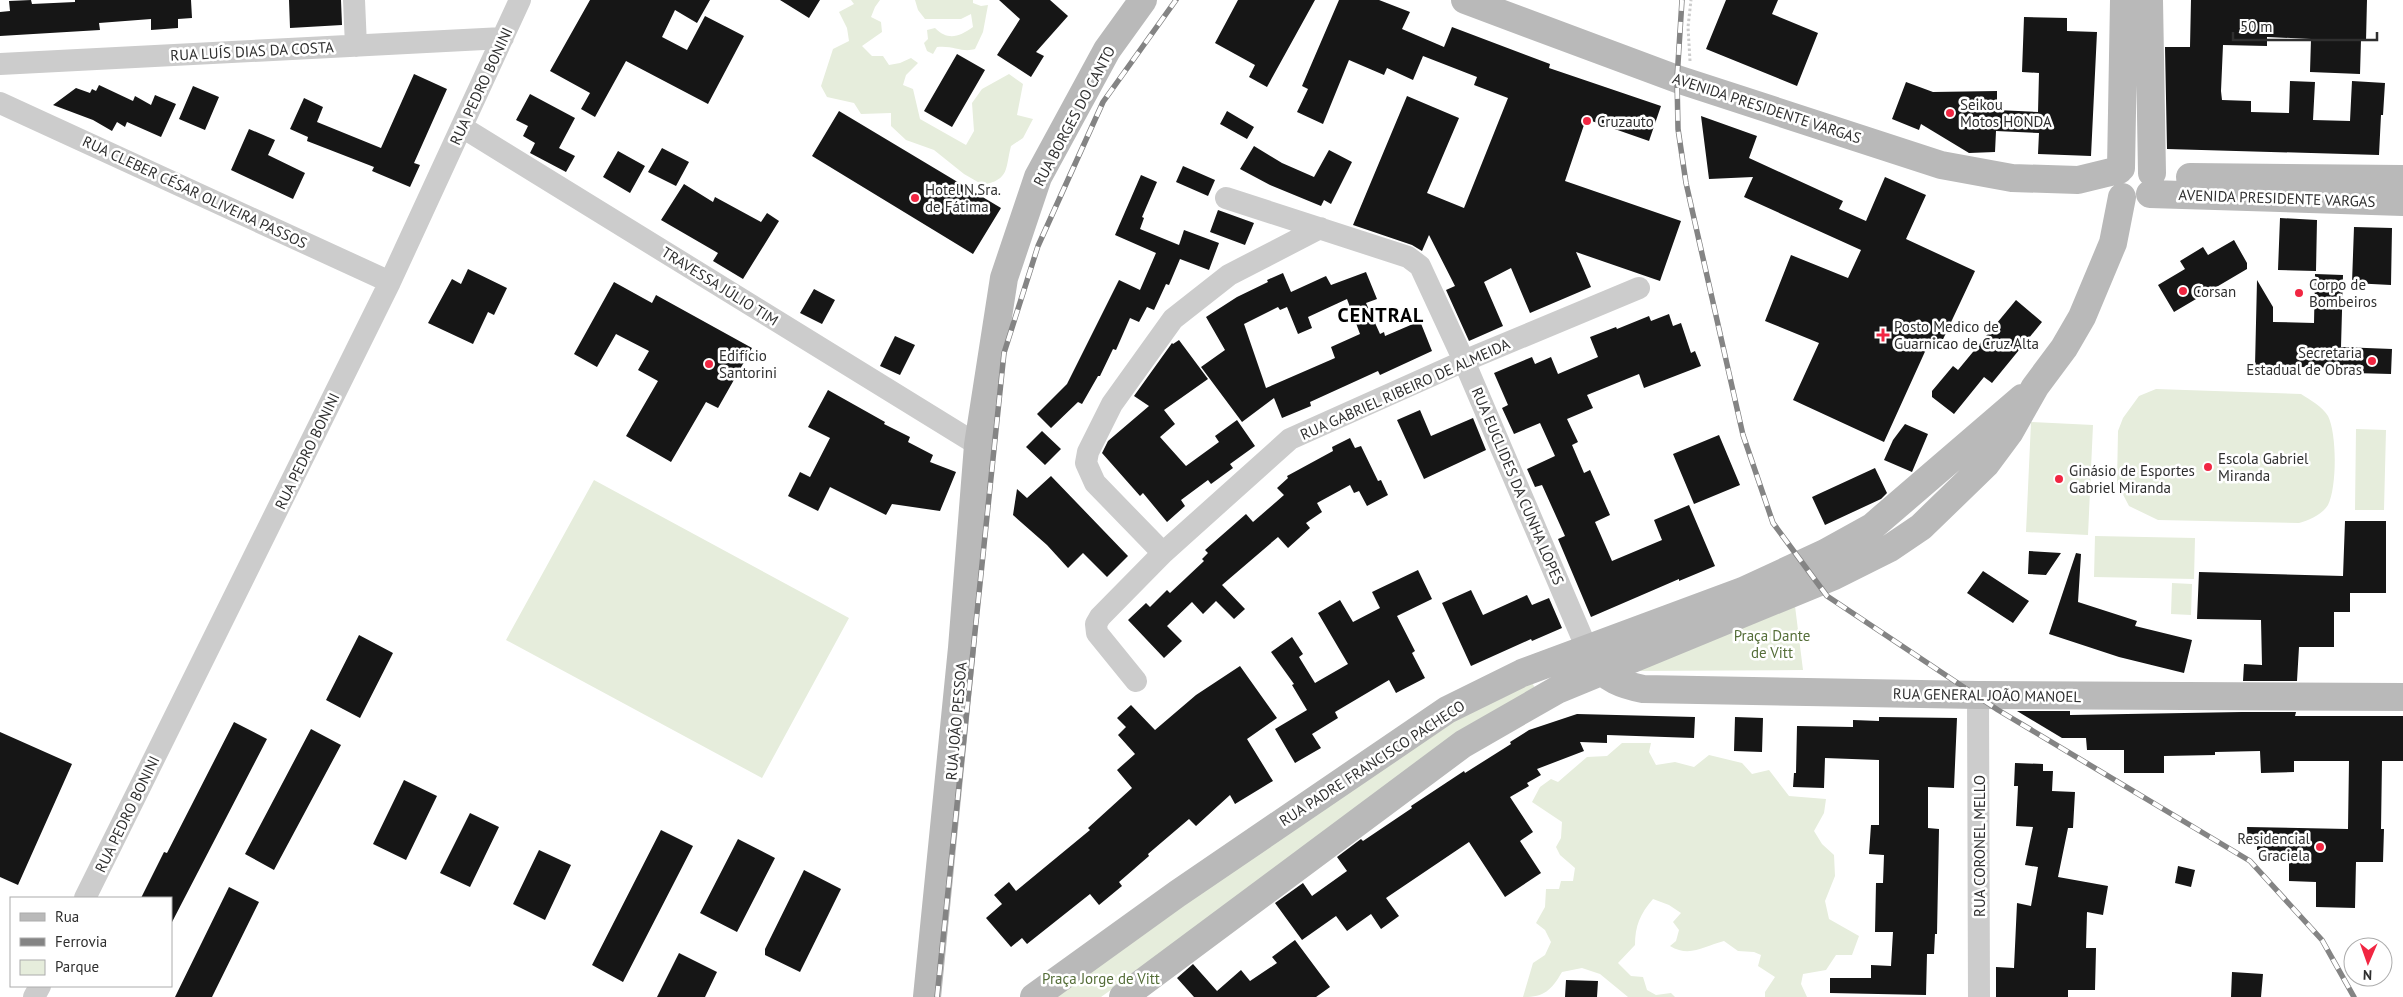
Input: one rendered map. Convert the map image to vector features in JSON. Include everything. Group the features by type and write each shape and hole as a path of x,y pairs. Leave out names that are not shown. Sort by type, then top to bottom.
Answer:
{"main road":[{"name":"RUA BORGES DO CANTO","path":"978,444 1004,278 1038,177 1107,50 1143,0"},
{"name":"AVENIDA PRESIDENTE VARGAS","path":"1465,0 1690,84 1941,165 2012,178 2078,180 2403,202"},
{"path":"2124,0 2135,184"},
{"path":"1830,564 1890,548 1921,527 1986,464 2009,433 2035,387 2064,348 2082,317 2135,184 2149,0"},
{"name":"AVENIDA PRESIDENTE VARGAS","path":"2135,184 2403,179"},
{"path":"1830,564 2035,387"},
{"name":"RUA JOÃO PESSOA","path":"927,997 962,648 978,444"},
{"path":"1872,527 1890,548"},
{"name":"RUA PADRE FRANCISCO PACHECO","path":"1034,997 1209,872 1447,710 1522,673 1594,660 1788,584 1830,564"},
{"name":"RUA PADRE FRANCISCO PACHECO","path":"1123,997 1463,744 1557,690 1594,660"},
{"name":"RUA GENERAL JOÃO MANOEL","path":"1594,660 1624,686 1643,690 1978,696 2403,697"},
{"path":"1447,710 1463,744"}],"street":[{"path":"354,0 356,46"},
{"name":"RUA PEDRO BONINI","path":"85,897 390,282 520,0"},
{"name":"RUA LUÍS DIAS DA COSTA","path":"0,64 503,38"},
{"name":"RUA CLEBER CÉSAR OLIVEIRA PASSOS","path":"0,103 390,282"},
{"name":"TRAVESSA JÚLIO TIM","path":"462,127 978,444"},
{"name":"RUA EUCLIDES DA CUNHA LOPES","path":"1226,198 1408,258 1420,266 1464,361 1594,660"},
{"path":"1163,553 1095,483 1089,474 1086,463 1088,452 1112,404 1173,319 1229,275 1320,228"},
{"name":"RUA GABRIEL RIBEIRO DE ALMEIDA","path":"1136,681 1097,633 1096,624 1100,616 1163,553 1290,439 1464,361 1639,288"},
{"name":"RUA CORONEL MELLO","path":"1978,696 1979,997"}],"path":[{"path":"1690,84 1688,27 1691,0"}],"green space":[{"path":"851,0 880,0 871,17 881,22 882,32 862,46 872,56 883,56 889,65 911,58 918,63 906,75 903,85 913,89 920,119 966,145 974,131 972,103 982,89 1009,74 1023,84 1017,115 1033,119 1023,138 1011,146 1007,167 998,180 983,185 964,174 934,150 906,140 891,126 891,113 861,114 854,103 827,97 821,86 833,49 849,41 847,28 839,12 854,4"},
{"path":"915,0 973,0 973,3 981,6 988,5 983,32 975,49 937,47 933,54 927,51 924,43 928,39 927,30 935,28 944,35 958,35 973,27 971,14 961,19 925,19 918,10"},
{"path":"2156,389 2301,394 2312,401 2323,409 2328,416 2333,435 2334,474 2328,505 2311,519 2299,523 2158,520 2129,506 2117,483 2118,431 2123,418 2139,396"},
{"name":"Ginásio de Esportes Gabriel Miranda","path":"2031,422 2093,425 2088,535 2026,532"},
{"path":"2356,429 2386,430 2384,510 2355,510"},
{"path":"594,480 849,618 762,778 506,640"},
{"path":"2095,536 2195,538 2194,579 2094,577"},
{"path":"2172,583 2192,584 2191,615 2171,614"},
{"name":"Praça Dante de Vitt","path":"1795,606 1803,670 1625,671"},
{"name":"Praça Jorge de Vitt","path":"1528,675 1535,688 1101,997 1047,997 1459,708"},
{"path":"1622,743 1651,743 1649,752 1656,765 1675,762 1694,767 1709,755 1742,763 1752,774 1769,770 1789,796 1826,799 1824,813 1814,831 1822,844 1834,855 1835,876 1825,901 1829,919 1859,936 1852,955 1836,955 1826,970 1803,974 1801,984 1807,997 1765,997 1765,992 1775,977 1758,966 1761,955 1754,952 1738,951 1724,941 1691,951 1684,951 1670,946 1676,941 1679,930 1673,922 1681,913 1669,905 1653,899 1639,920 1635,945 1618,963 1631,976 1643,977 1647,990 1656,995 1671,993 1675,997 1628,997 1600,974 1582,968 1562,972 1554,984 1542,994 1523,997 1533,963 1545,955 1551,942 1545,930 1536,923 1545,907 1546,889 1559,889 1561,881 1573,881 1575,868 1560,855 1556,847 1561,838 1562,822 1532,802 1540,787 1551,779 1558,782 1587,757 1607,756"}],"building":[{"path":"31,0 32,4 75,2 75,0 191,0 192,18 178,19 178,28 151,30 151,19 99,23 100,30 0,36 0,12 10,11 9,1"},
{"path":"289,0 341,0 342,25 290,28"},
{"path":"590,0 710,0 697,23 675,10 662,37 687,50 705,16 744,36 708,104 626,61 595,117 581,109 590,93 550,71"},
{"path":"780,0 820,0 809,18"},
{"path":"999,0 1050,0 1068,16 1036,52 1044,56 1031,77 997,55 1020,19"},
{"path":"1238,0 1315,0 1267,87 1249,77 1255,65 1215,43"},
{"path":"1339,0 1379,0 1410,12 1402,29 1444,47 1452,27 1550,64 1549,68 1661,106 1649,141 1586,119 1565,181 1681,221 1660,281 1576,252 1591,287 1530,313 1511,268 1484,282 1503,326 1469,341 1446,290 1455,286 1429,235 1422,251 1412,245 1353,225 1407,96 1459,118 1427,193 1464,208 1508,98 1474,85 1477,77 1423,56 1413,80 1387,68 1384,75 1349,60 1323,124 1297,112 1308,89 1302,86"},
{"path":"1726,0 1778,0 1772,14 1818,33 1797,86 1706,49"},
{"path":"2191,0 2367,0 2366,41 2361,40 2360,74 2310,72 2311,39 2267,37 2267,46 2223,45 2221,91 2222,100 2251,101 2251,112 2289,113 2290,81 2315,82 2313,120 2350,121 2352,81 2385,83 2379,155 2167,149 2165,47 2190,47"},
{"path":"2024,17 2067,18 2067,31 2097,32 2091,156 2038,154 2039,133 1996,131 1995,152 1969,153 1921,124 1919,130 1892,119 1906,82 1933,92 1997,91 1997,110 2038,112 2039,73 2022,72"},
{"path":"957,54 985,70 952,127 924,111"},
{"path":"414,74 447,89 414,163 420,165 410,187 372,171 374,167 307,141 308,137 290,129 304,98 323,107 317,122 381,148"},
{"path":"99,85 133,101 135,96 151,105 155,95 176,104 161,137 127,122 125,127 117,122 112,131 93,120 53,105 76,88 90,93 92,89 96,91"},
{"path":"193,86 219,97 205,130 179,119"},
{"path":"530,94 575,118 559,148 575,156 566,172 530,153 535,143 523,136 528,126 516,120"},
{"path":"839,111 1001,208 973,254 812,156"},
{"path":"1227,111 1254,127 1247,139 1220,124"},
{"path":"1701,116 1757,136 1749,158 1843,201 1839,209 1866,221 1885,177 1926,195 1906,239 1975,271 1938,350 1928,345 1884,442 1793,400 1819,343 1765,321 1791,255 1848,278 1861,250 1744,197 1753,177 1709,179"},
{"path":"249,129 275,140 268,155 305,173 293,199 231,170"},
{"path":"1254,146 1282,163 1314,177 1329,150 1352,162 1331,204 1324,200 1321,206 1270,185 1240,169"},
{"path":"662,148 689,162 676,186 648,172"},
{"path":"618,151 645,166 630,193 603,177"},
{"path":"1183,166 1215,180 1208,196 1176,182"},
{"path":"1141,175 1157,182 1142,217 1144,218 1140,229 1179,245 1184,230 1219,243 1209,270 1180,259 1169,285 1166,284 1154,310 1147,307 1139,322 1130,318 1116,350 1113,349 1100,376 1098,376 1082,404 1078,402 1051,428 1037,414 1067,384 1119,280 1140,290 1156,253 1115,235"},
{"path":"684,184 713,202 715,197 761,222 767,213 779,221 743,279 713,261 718,253 661,220"},
{"path":"1218,210 1254,223 1245,245 1210,232"},
{"path":"2280,218 2317,220 2316,271 2278,270"},
{"path":"2354,227 2392,228 2391,285 2352,283"},
{"path":"2234,240 2247,263 2247,269 2174,312 2158,285 2185,269 2180,261 2203,247 2208,255"},
{"path":"468,269 507,288 494,315 488,312 473,344 428,323 452,279 461,284"},
{"path":"1366,272 1377,299 1366,303 1380,334 1384,332 1385,336 1420,321 1432,351 1380,375 1378,371 1310,402 1311,406 1282,418 1274,398 1242,422 1201,367 1225,350 1206,317 1237,297 1283,273 1291,292 1326,276 1331,285","holes":["1347,299 1360,334 1331,347 1335,358 1266,388 1244,324 1278,307 1280,310 1287,307 1298,334 1312,328 1308,317"]},
{"path":"2315,274 2343,275 2341,347 2392,349 2391,374 2353,373 2353,368 2255,366 2257,280 2273,307 2273,322 2314,323"},
{"path":"614,282 652,303 656,295 752,348 718,408 706,402 671,462 626,436 658,381 638,370 649,351 616,334 597,367 574,354"},
{"path":"814,289 835,300 822,324 800,313"},
{"path":"2016,300 2042,322 1992,383 1984,377 1954,414 1932,397 1932,391 1953,366 1958,370"},
{"path":"1669,314 1673,326 1681,323 1691,353 1695,351 1701,366 1644,388 1639,374 1587,395 1593,408 1567,419 1578,442 1572,445 1584,473 1590,470 1610,515 1595,522 1612,561 1662,540 1654,520 1689,505 1715,566 1679,581 1679,579 1591,617 1558,539 1565,536 1542,485 1535,487 1527,469 1555,456 1540,423 1514,434 1502,408 1508,405 1494,373 1532,357 1535,364 1551,357 1558,374 1598,357 1590,337 1616,327 1617,329 1649,316 1651,321"},
{"path":"895,336 915,345 900,375 880,366"},
{"path":"1179,340 1208,379 1164,410 1175,424 1160,437 1186,466 1219,442 1215,436 1237,420 1255,446 1230,464 1233,468 1211,484 1208,480 1181,500 1185,506 1167,522 1143,493 1140,496 1102,453 1108,441 1149,406 1134,396 1172,343"},
{"path":"828,390 885,422 884,424 910,437 908,442 933,455 930,462 956,472 940,511 892,504 886,515 830,487 818,511 788,496 800,472 810,477 830,438 808,427"},
{"path":"1420,410 1431,436 1473,418 1486,450 1424,479 1397,420"},
{"path":"1905,424 1928,434 1912,472 1884,460 1893,440"},
{"path":"1042,431 1061,449 1045,465 1026,447"},
{"path":"1719,435 1740,485 1694,504 1673,454"},
{"path":"1350,438 1355,448 1361,446 1378,481 1381,480 1388,495 1367,506 1359,491 1354,493 1350,485 1317,503 1322,512 1306,523 1310,528 1288,548 1278,537 1222,585 1245,609 1234,619 1216,601 1203,614 1192,602 1167,626 1182,641 1164,658 1128,620 1146,603 1150,607 1167,590 1170,593 1204,561 1202,559 1208,553 1205,550 1246,514 1253,522 1284,495 1277,488 1288,478 1287,476 1333,451 1332,447"},
{"path":"1875,468 1887,493 1881,499 1825,525 1812,497"},
{"path":"1051,476 1128,556 1107,577 1083,553 1068,568 1047,545 1013,515 1017,489 1027,498"},
{"path":"2345,521 2386,521 2386,593 2350,593 2350,612 2334,612 2334,647 2299,647 2297,681 2243,681 2244,664 2262,665 2261,620 2197,619 2199,572 2343,576"},
{"path":"2029,551 2061,553 2046,575 2028,574"},
{"path":"2076,553 2081,554 2078,602 2137,621 2135,626 2192,640 2184,673 2119,657 2049,634"},
{"path":"1418,570 1432,599 1397,616 1415,651 1412,653 1425,678 1396,693 1389,680 1335,712 1338,718 1312,734 1321,748 1295,763 1275,729 1307,710 1292,685 1294,684 1271,652 1292,637 1303,654 1299,657 1315,683 1348,664 1318,613 1340,600 1353,622 1380,608 1372,592"},
{"path":"1983,571 2029,601 2013,623 1967,593"},
{"path":"1471,590 1483,615 1527,595 1532,605 1549,598 1562,628 1532,641 1531,639 1471,666 1442,603"},
{"path":"359,635 393,653 360,718 326,700"},
{"path":"1240,666 1277,718 1247,739 1273,781 1235,804 1230,795 1196,826 1189,819 1148,854 1149,856 1119,882 1122,886 1099,905 1090,894 1027,944 1022,938 1011,947 986,918 1002,904 994,895 1009,882 1016,891 1090,830 1088,828 1132,788 1117,770 1135,754 1118,735 1126,727 1117,718 1131,705 1155,730 1196,695"},
{"path":"2017,711 2070,711 2070,715 2296,712 2295,716 2403,716 2403,761 2382,761 2381,829 2384,829 2383,862 2356,862 2355,908 2316,907 2316,882 2289,881 2289,861 2271,860 2271,851 2257,850 2257,843 2248,843 2247,827 2348,829 2349,761 2294,761 2294,772 2261,773 2260,751 2215,752 2215,755 2164,756 2164,773 2124,773 2124,750 2087,750 2086,738 2062,738"},
{"path":"1577,714 1695,717 1694,738 1607,735 1607,743 1580,742 1584,751 1537,769 1541,775 1527,783 1529,786 1510,797 1533,832 1520,841 1541,873 1505,897 1469,842 1386,898 1399,916 1381,929 1371,914 1347,931 1336,916 1302,940 1275,903 1303,883 1312,896 1347,871 1337,857 1361,839 1363,841 1412,808 1411,806 1464,771 1465,773 1511,744 1510,742 1529,730"},
{"path":"1735,717 1763,718 1762,752 1734,751"},
{"path":"1879,717 1957,718 1954,788 1928,787 1928,828 1939,829 1937,934 1935,934 1934,954 1927,954 1926,995 1830,993 1830,978 1871,978 1871,965 1891,966 1893,932 1875,932 1876,883 1883,883 1884,855 1869,854 1871,825 1879,825 1879,760 1825,758 1824,788 1793,787 1794,773 1796,773 1797,726 1853,727 1853,720 1879,721"},
{"path":"234,722 267,739 172,922 172,897 142,897 164,852 167,853"},
{"path":"311,729 341,745 274,870 245,854"},
{"path":"0,732 72,764 18,885 0,877"},
{"path":"2015,763 2043,764 2043,771 2053,771 2052,791 2075,792 2073,828 2068,828 2058,877 2108,886 2103,915 2087,912 2086,948 2096,948 2095,990 2068,990 2068,997 1996,997 1996,967 2014,968 2017,903 2031,906 2038,867 2025,865 2033,827 2016,826 2018,786 2014,786"},
{"path":"404,780 437,796 406,860 373,844"},
{"path":"470,813 499,827 470,887 440,873"},
{"path":"661,830 693,846 623,982 592,965"},
{"path":"738,839 775,858 737,932 700,913"},
{"path":"539,850 571,865 545,920 513,904"},
{"path":"2178,866 2195,870 2191,887 2175,883"},
{"path":"804,870 841,889 800,972 765,955 765,949"},
{"path":"229,887 259,902 212,997 175,997"},
{"path":"1295,940 1330,987 1316,997 1194,997 1177,978 1193,964 1217,991 1241,970 1250,981 1277,963 1272,957"},
{"path":"679,953 717,972 705,997 657,997"},
{"path":"2232,972 2263,974 2261,997 2231,997"},
{"path":"1566,980 1598,981 1597,997 1565,997"}],"railway":[{"path":"937,997 1004,353 1038,246 1103,102 1176,0"},
{"path":"1682,0 1677,79 1678,129 1686,183 1743,435 1773,523 1827,596 1998,710 2250,861 2322,940 2354,997"}],"place":[{"name":"Seikou Motos HONDA","path":"1950,113"},
{"name":"Cruzauto","path":"1587,121"},
{"name":"Hotel N.Sra. de Fátima","path":"915,198"},
{"name":"Corsan","path":"2183,291"},
{"name":"Corpo de Bombeiros","path":"2299,293"},
{"name":"Posto Medico de Guarnicao de Cruz Alta","path":"1883,335"},
{"name":"Secretaria Estadual de Obras","path":"2372,361"},
{"name":"Edifício Santorini","path":"709,364"},
{"name":"Escola Gabriel Miranda","path":"2208,467"},
{"name":"Ginásio de Esportes Gabriel Miranda","path":"2059,479"},
{"name":"Residencial Graciela","path":"2320,847"}],"district":[{"name":"CENTRAL","path":"1381,315"}]}
